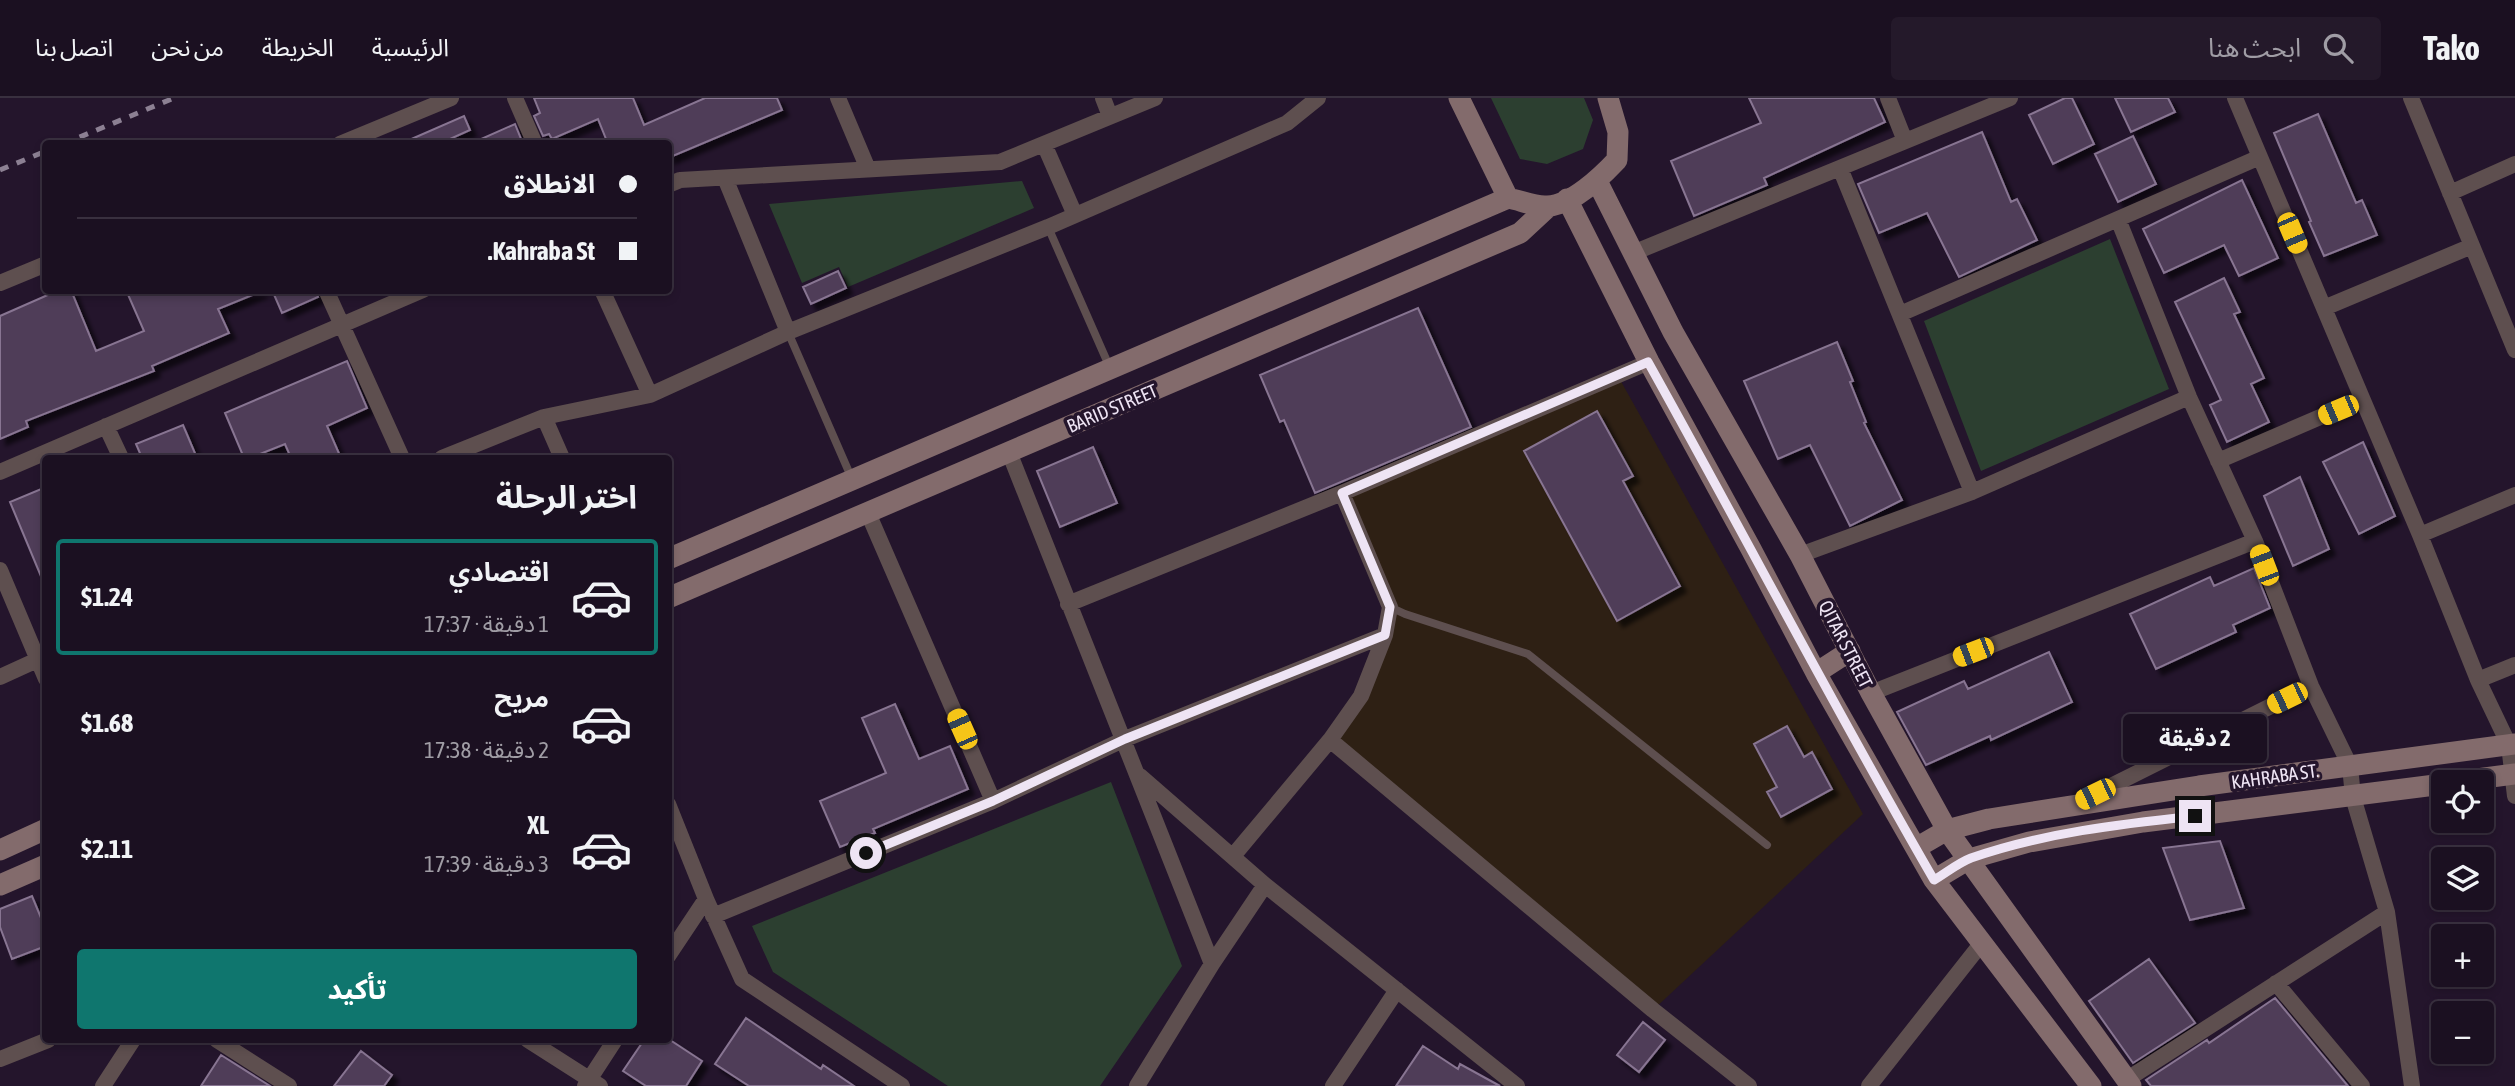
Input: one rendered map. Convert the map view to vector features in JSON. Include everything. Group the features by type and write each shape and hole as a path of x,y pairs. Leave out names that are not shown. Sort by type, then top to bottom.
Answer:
{"main road":[{"path":"1459,98 1508,198 1558,203"},
{"path":"1597,181 1617,160 1618,132 1609,98"},
{"name":"BARID STREET","path":"672,596 1521,233 1558,203 1597,181"},
{"name":"QITAR STREET","path":"1597,181 1673,332 1800,555 1871,693 1947,830 2128,1083"},
{"name":"BARID STREET","path":"672,557 1508,198"},
{"name":"QITAR STREET","path":"1558,203 1751,549 1816,673 1934,880 2091,1086"},
{"path":"1751,549 1784,529"},
{"path":"1816,673 1850,651"},
{"name":"KAHRABA ST.","path":"1916,848 1947,830 1989,820 2071,806 2512,745"},
{"path":"2494,777 2513,774"},
{"name":"KAHRABA ST.","path":"1934,880 1969,859 2029,842 2143,822 2431,786"},
{"path":"0,850 42,831"},
{"path":"0,885 42,867"}],"street":[{"path":"350,140 451,98"},
{"path":"515,98 533,140"},
{"path":"838,98 868,169"},
{"path":"1102,98 1111,116"},
{"path":"672,183 680,180 1000,162 1155,98"},
{"path":"449,455 544,417 650,395 788,332 1048,227 1287,123 1318,98"},
{"path":"1888,98 1905,141"},
{"path":"1633,253 2010,98"},
{"path":"2235,98 2420,535 2478,680 2512,745 2515,796"},
{"path":"2411,98 2515,350"},
{"path":"1044,144 1075,215"},
{"path":"1900,314 2260,157"},
{"path":"2451,193 2515,164"},
{"path":"1840,168 1972,492"},
{"path":"725,178 788,332"},
{"path":"2118,219 2189,397 2255,541 2312,686 2350,766 2353,797 2387,912 2412,1086"},
{"path":"2324,308 2472,246"},
{"path":"0,283 42,266"},
{"path":"328,294 401,455"},
{"path":"0,472 414,294"},
{"path":"604,294 650,395"},
{"path":"1068,604 1342,493 1648,362"},
{"path":"1800,555 1972,492 2189,397"},
{"path":"2218,461 2362,399"},
{"path":"544,417 561,455"},
{"path":"106,426 120,455"},
{"path":"1009,452 1212,964"},
{"path":"1233,856 1330,740 1362,696 1385,635 1390,607 1342,493"},
{"path":"2420,535 2515,495"},
{"path":"868,513 993,801"},
{"path":"1871,693 2255,541"},
{"path":"0,570 42,658 0,677"},
{"path":"713,916 993,801 1125,739 1385,635"},
{"path":"2478,680 2515,665"},
{"path":"2071,806 2312,686"},
{"path":"1330,740 1643,1002 1749,1086"},
{"path":"1138,775 1265,885 1517,1086"},
{"path":"672,814 742,979 902,1086"},
{"path":"1137,1086 1212,964 1265,885"},
{"path":"672,950 706,899"},
{"path":"2128,1083 2387,912"},
{"path":"1869,1086 1981,944"},
{"path":"2276,983 2362,1086"},
{"path":"1333,1086 1397,990"},
{"path":"0,1059 42,1042"},
{"path":"103,1086 131,1043"},
{"path":"222,1043 289,1086"},
{"path":"532,1043 592,1084 613,1043"}],"lane":[{"path":"1048,227 1111,369"},
{"path":"788,332 852,479"},
{"path":"1390,607 1528,654 1767,845"}],"shaded area":[{"path":"1618,376 1863,814 1653,1010 1330,740 1361,696 1390,607 1342,493"}],"green space":[{"path":"1491,98 1584,98 1593,120 1583,149 1547,164 1520,159"},
{"path":"1022,181 1034,208 848,287 839,267 802,283 769,204"},
{"path":"2110,239 2169,389 1981,471 1924,321"},
{"path":"1111,782 1182,966 1100,1086 948,1086 773,972 752,926"}],"building":[{"path":"534,98 633,98 644,125 705,98 777,98 782,110 672,156 672,140 606,140 598,119 552,139 549,134 543,136 534,116 540,113"},
{"path":"1749,98 1874,98 1885,122 1764,178 1767,185 1694,216 1671,161 1761,123"},
{"path":"2065,98 2072,98 2094,144 2053,164 2029,115"},
{"path":"2115,98 2168,98 2175,112 2131,132"},
{"path":"2318,114 2356,203 2362,200 2377,235 2324,256 2274,133"},
{"path":"464,116 470,130 448,140 409,140"},
{"path":"515,124 521,140 479,140"},
{"path":"1982,132 2011,202 2017,199 2037,240 1959,277 1927,213 1879,233 1858,184"},
{"path":"2133,136 2156,184 2118,202 2095,154"},
{"path":"2242,180 2278,258 2239,276 2224,245 2164,273 2143,229"},
{"path":"838,271 846,288 811,304 803,287"},
{"path":"2224,278 2240,312 2234,314 2264,378 2251,384 2269,422 2227,442 2210,405 2221,400 2175,302"},
{"path":"50,294 73,294 96,351 144,331 128,294 255,294 218,309 229,333 152,366 154,371 26,421 28,427 0,439 0,316"},
{"path":"274,294 317,294 318,297 282,313"},
{"path":"1418,308 1471,427 1315,493 1284,420 1280,422 1260,375"},
{"path":"1837,342 1853,381 1850,382 1866,422 1864,423 1902,500 1850,526 1810,445 1778,459 1744,381"},
{"path":"347,361 367,408 327,426 340,455 290,455 285,444 258,455 243,455 225,413"},
{"path":"1597,411 1633,476 1623,481 1680,586 1617,621 1524,451"},
{"path":"183,425 196,455 141,455 136,444"},
{"path":"2363,442 2395,516 2359,534 2323,462"},
{"path":"1093,447 1117,503 1060,527 1037,471"},
{"path":"2300,477 2329,549 2293,566 2264,496"},
{"path":"42,489 42,579 10,502"},
{"path":"2254,568 2270,608 2233,625 2236,632 2156,669 2130,614 2210,577 2214,586"},
{"path":"2049,652 2072,702 1991,740 1990,736 1926,765 1897,712 1964,681 1968,689"},
{"path":"895,704 919,759 950,746 968,789 873,829 875,833 840,847 820,801 886,773 862,718"},
{"path":"1787,726 1804,757 1812,752 1832,789 1781,817 1767,792 1777,787 1754,744"},
{"path":"2220,841 2244,908 2190,920 2163,848"},
{"path":"32,896 42,920 42,948 12,959 0,927 0,909"},
{"path":"2149,959 2195,1023 2133,1063 2089,1001"},
{"path":"2275,998 2348,1086 2151,1086 2146,1080 2207,1040 2209,1043"},
{"path":"746,1018 821,1069 823,1065 854,1086 749,1086 715,1064"},
{"path":"1643,1022 1665,1040 1639,1072 1617,1055"},
{"path":"672,1041 702,1061 686,1086 646,1086 623,1071 642,1043"},
{"path":"1423,1046 1458,1069 1460,1064 1500,1086 1396,1086"},
{"path":"361,1051 392,1075 384,1086 334,1086"},
{"path":"221,1055 270,1086 201,1086"}],"railway":[{"path":"73,140 174,98"},
{"path":"0,170 42,153"}],"route":[{"path":"866,853 993,801 1125,739 1385,635 1390,607 1342,493 1648,362 1816,673 1934,880 1969,859 2029,842 2143,822 2195,816"}]}
